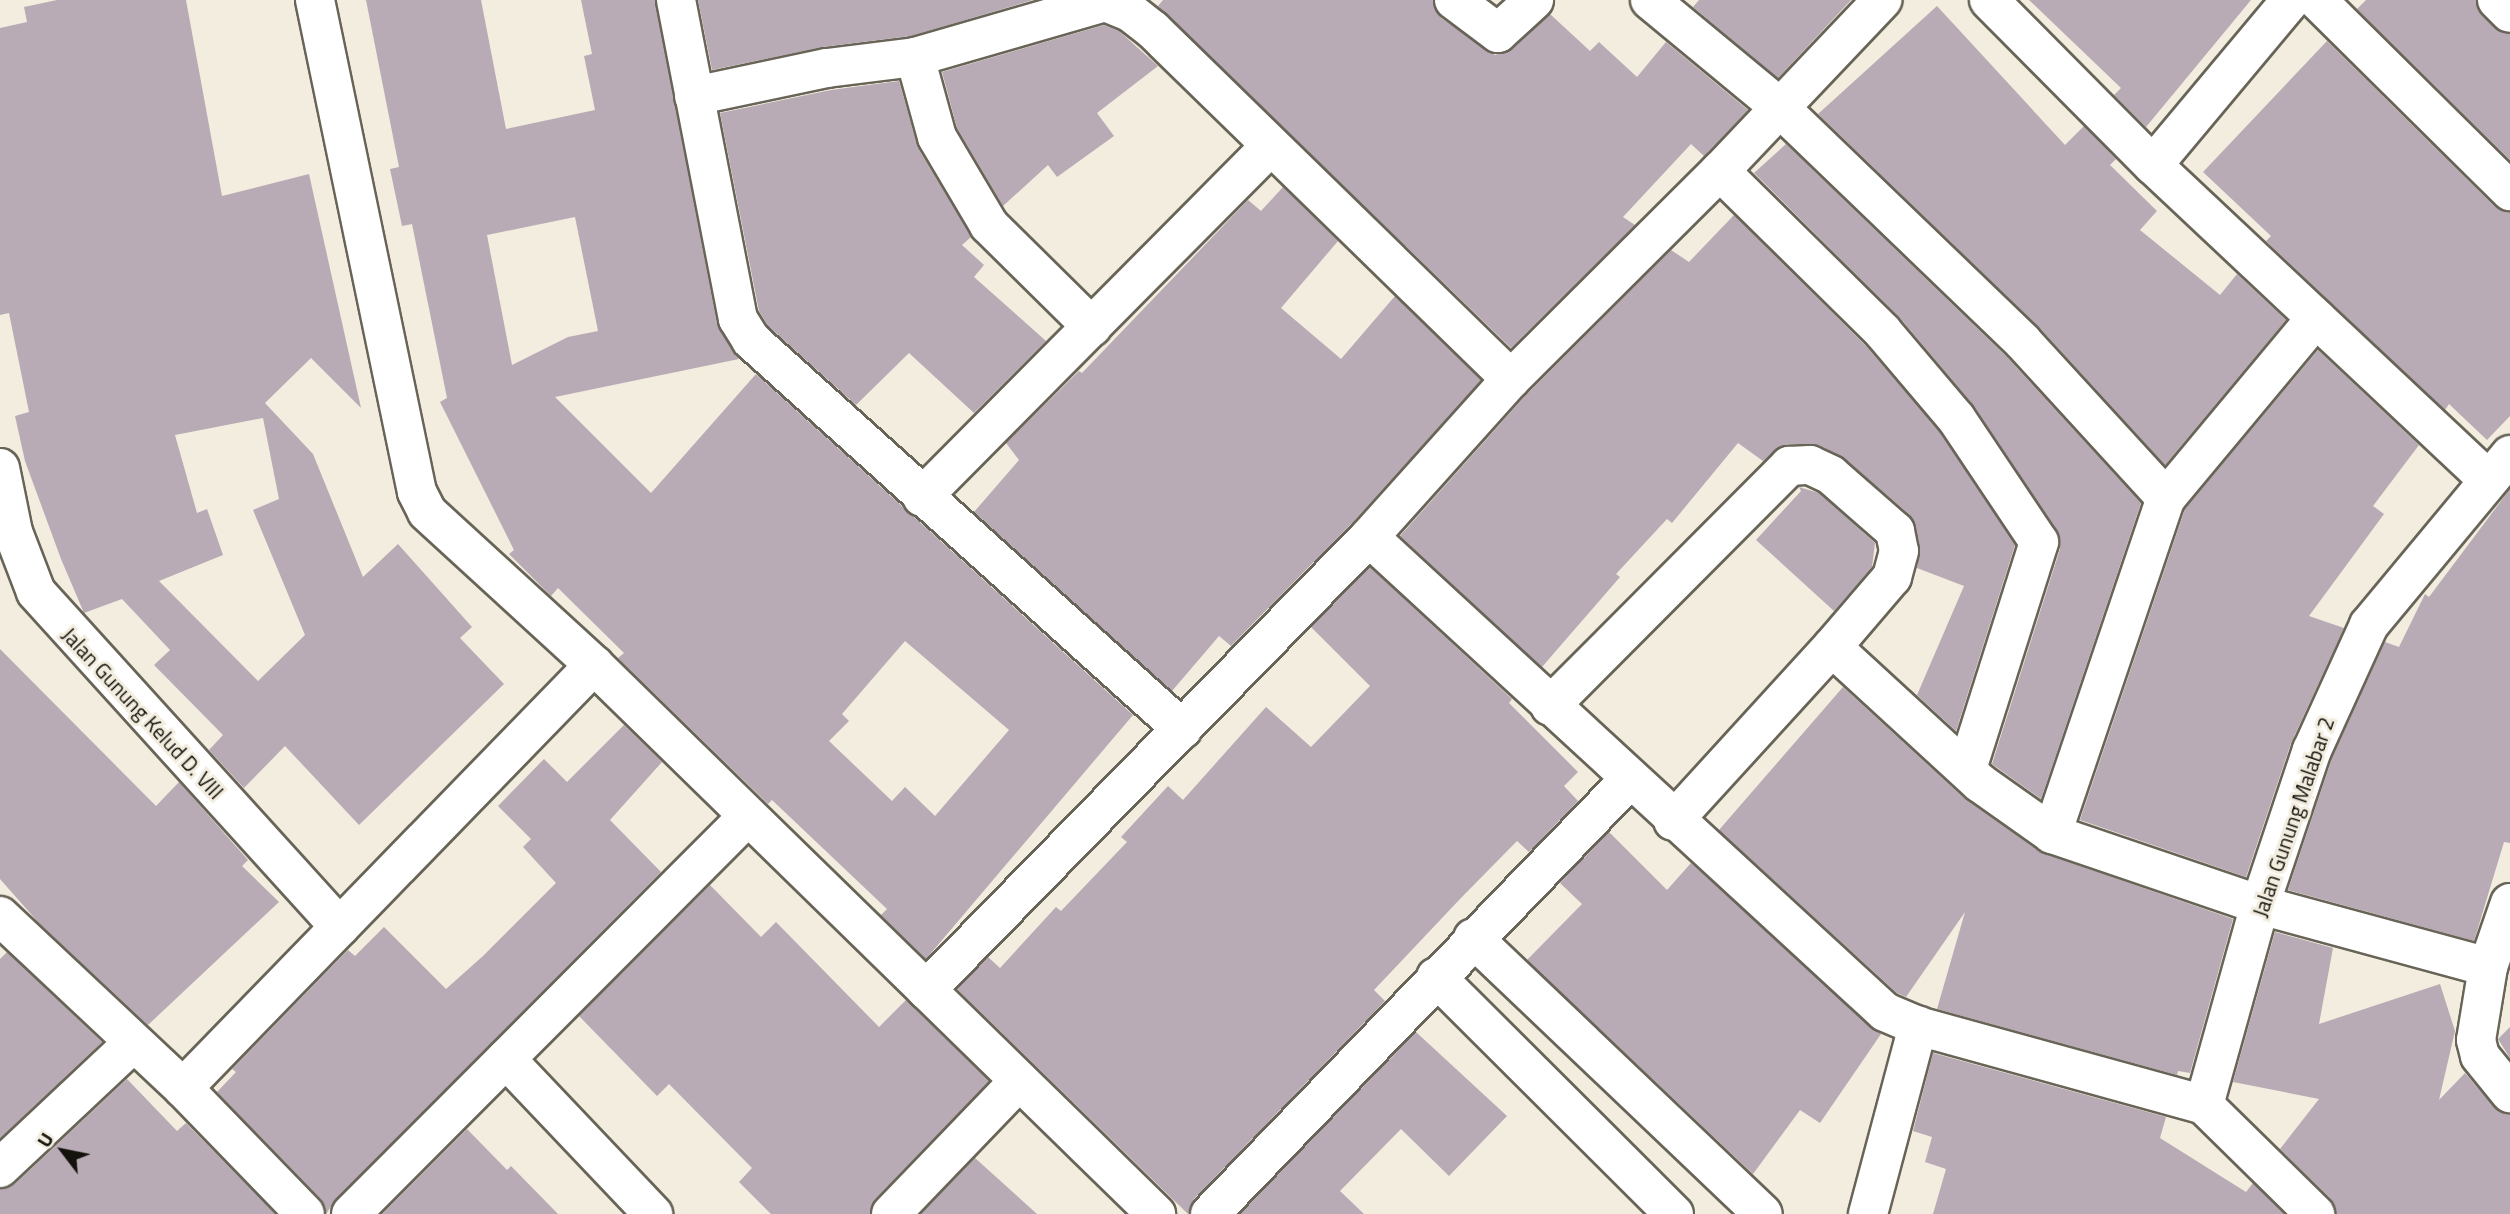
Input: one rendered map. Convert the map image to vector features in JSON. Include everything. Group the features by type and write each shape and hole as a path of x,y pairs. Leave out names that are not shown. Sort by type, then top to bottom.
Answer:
{"street":[{"path":"315,0 417,492 441,526 594,665 1156,1214"},
{"path":"676,0 738,319 751,340 1182,729"},
{"path":"1454,0 1498,33 1534,0"},
{"path":"1650,0 1778,106 2023,342 2166,498"},
{"path":"926,990 1369,537 1511,379 1720,171 1778,106 1882,0"},
{"path":"1989,0 2153,164 2316,318 2498,467"},
{"path":"2153,164 2291,0"},
{"path":"2317,0 2510,191"},
{"path":"2497,0 2510,13"},
{"path":"694,96 827,68 915,57 1105,2 1130,12 1153,30 1511,379"},
{"path":"915,57 937,136 989,225 1092,327"},
{"path":"922,497 1271,146"},
{"path":"1720,171 1883,332 1956,418 2039,542 1967,769"},
{"path":"2052,834 2166,498 2316,318"},
{"path":"1550,706 1789,466 1810,465 1831,475 1895,531 1899,551 1892,577 1832,647 1673,821"},
{"name":"Jalan Gunung Malabar 2","path":"2204,1105 2260,905 2312,750 2369,625 2498,467"},
{"name":"Jalan Gunung Kelud D. VIII","path":"0,468 13,532 36,592 340,927"},
{"path":"1369,537 1673,821 1885,1012 1918,1026 2204,1105 2315,1214"},
{"path":"1832,647 1967,769 2052,834 2260,905 2488,967"},
{"path":"183,1088 594,665"},
{"path":"1210,1214 1473,938 1629,780"},
{"path":"351,1214 748,816"},
{"path":"2510,902 2488,967 2476,1040 2480,1056 2510,1093"},
{"path":"0,916 183,1088 305,1214"},
{"path":"1473,938 1763,1214"},
{"path":"1436,977 1674,1214"},
{"path":"1868,1214 1918,1026"},
{"path":"0,1168 133,1043"},
{"path":"506,1059 653,1214"},
{"path":"891,1214 1019,1081"}],"building":[{"path":"57,0 186,0 222,196 309,174 361,408 311,358 265,403 313,454 363,577 398,544 472,627 460,638 504,684 359,825 285,746 244,788 209,750 223,735 154,665 170,650 122,599 84,613 61,559 25,461 15,416 29,412 9,313 0,315 0,28 27,22 24,7","holes":["263,418 279,499 253,510 305,635 258,681 159,581 223,555 207,509 197,513 175,435"]},
{"path":"366,0 481,0 506,129 595,110 584,56 592,54 581,0 655,0 717,323 739,359 555,397 651,493 756,374 1133,715 926,959 881,915 887,909 772,800 768,804 618,658 624,653 558,588 551,596 509,554 514,550 440,402 447,398 412,224 402,226 390,169 399,167","holes":["575,217 598,331 568,337 512,365 487,235","905,641 1009,730 935,816 905,787 892,801 829,741 849,721 842,714"]},
{"path":"698,0 1033,0 911,36 823,47 712,70"},
{"path":"1163,0 1433,0 1441,18 1495,55 1513,49 1550,14 1590,51 1599,42 1637,77 1666,42 1748,110 1704,156 1691,144 1623,217 1635,225 1511,348 1158,6"},
{"path":"1699,0 1851,0 1778,78 1693,7"},
{"path":"2029,0 2251,0 2146,127 2114,95 2121,88"},
{"path":"2366,0 2476,0 2481,15 2495,28 2510,34 2510,160 2357,9"},
{"path":"1937,6 2065,145 2084,126 2116,159 2110,165 2157,211 2140,230 2220,295 2237,274 2286,320 2165,465 2038,326 1818,114"},
{"path":"1104,25 1119,31 1158,66 1097,113 1114,136 1057,177 1048,165 1003,206 957,128 942,72"},
{"path":"2327,41 2495,207 2510,212 2510,416 2487,440 2449,404 2445,410 2266,241 2271,236 2203,172"},
{"path":"899,81 918,148 971,237 962,245 984,265 974,277 1046,341 974,413 909,353 856,405 768,326 759,311 720,113 831,90"},
{"path":"1786,144 2007,357 2141,503 2041,799 1992,764 2060,549 2057,530 1974,406 1900,318 1754,173"},
{"path":"1283,187 1338,241 1281,308 1341,359 1395,296 1481,380 1353,522 1231,646 1219,636 1172,691 974,512 1019,460 1006,443 1079,371 1082,373 1248,200 1261,211"},
{"path":"1734,215 1867,347 1939,431 2015,545 1956,731 1917,695 1964,586 1917,568 1920,547 1910,515 1845,459 1819,445 1787,444 1763,461 1738,443 1672,523 1667,519 1616,574 1620,577 1542,667 1400,536 1527,394 1671,250 1689,262"},
{"path":"2318,350 2419,445 2373,506 2384,514 2309,616 2344,628 2291,743 2246,877 2080,820 2185,509"},
{"path":"1799,487 1819,493 1875,543 1872,567 1834,611 1756,540 1801,491"},
{"path":"2510,489 2510,843 2504,842 2474,941 2288,890 2332,758 2385,642 2399,647 2425,594 2429,597"},
{"path":"1370,567 1512,699 1509,703 1578,772 1564,786 1578,801 1529,852 1517,841 1374,990 1385,1001 1194,1199 1188,1214 957,989 988,957 1000,968 1056,907 1061,911 1127,842 1121,837 1168,786 1183,800 1266,707 1311,747 1370,686 1311,627"},
{"path":"0,649 156,806 179,782 248,860 242,866 279,902 148,1025 38,922 0,879"},
{"path":"1843,687 1965,799 2040,852 2233,919 2190,1073 2178,1071 2177,1075 1937,1009 1965,912 1906,997 1897,993 1719,830"},
{"path":"624,725 662,762 610,820 661,872 336,1199 326,1214 321,1199 217,1092 236,1072 232,1069 348,950 355,956 384,927 446,989 483,956 556,883 523,847 531,839 498,806 544,759 567,782"},
{"path":"1609,832 1667,890 1691,863 1881,1034 1820,1123 1800,1110 1753,1174 1527,960 1582,904 1560,883"},
{"path":"710,885 761,937 776,922 879,1027 906,1000 989,1081 875,1199 870,1214 771,1214 739,1182 752,1168 669,1084 657,1096 579,1016"},
{"path":"2275,932 2333,948 2319,1024 2440,984 2455,1031 2439,1100 2465,1073 2494,1107 2510,1114 2510,1214 2336,1214 2330,1198 2280,1149 2319,1099 2233,1082"},
{"path":"7,952 102,1042 0,1138 0,959"},
{"path":"2510,1027 2510,1058 2498,1039"},
{"path":"1416,1032 1507,1116 1449,1176 1401,1129 1340,1191 1364,1214 1240,1214"},
{"path":"1933,1053 2166,1117 2160,1138 2246,1192 2253,1183 2284,1214 1933,1214 1946,1169 1925,1162 1932,1137 1913,1131"},
{"path":"127,1079 177,1131 186,1123 275,1214 0,1214 0,1189 15,1184"},
{"path":"467,1129 507,1170 511,1166 558,1214 382,1214"},
{"path":"975,1158 1037,1214 921,1214"}]}
